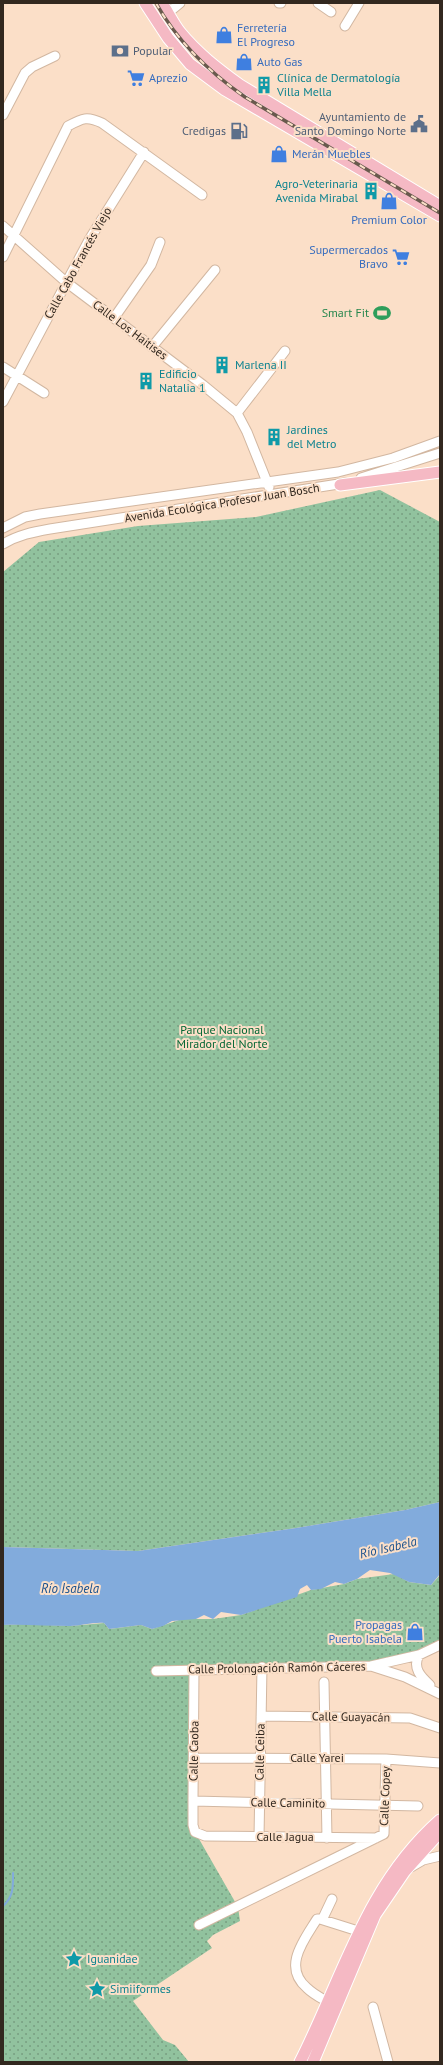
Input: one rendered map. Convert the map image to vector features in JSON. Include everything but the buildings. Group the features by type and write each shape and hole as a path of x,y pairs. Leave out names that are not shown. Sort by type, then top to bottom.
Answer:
{"main road":[{"path":"145,3 168,38 190,64 225,90 440,216"},
{"path":"162,3 180,32 212,64 240,86 440,206"},
{"path":"340,485 440,472"},
{"path":"300,2062 316,2031 358,1931 390,1877 416,1844 440,1820"},
{"path":"313,2062 375,1915 405,1871 440,1836"}],"street":[{"path":"168,13 180,3"},
{"path":"318,3 331,12"},
{"path":"345,26 359,3"},
{"path":"3,115 25,73 32,67 56,56"},
{"path":"3,257 68,126 79,119 90,118 102,123 202,194"},
{"name":"Calle Cabo Francés Viejo","path":"3,402 89,240 144,152"},
{"name":"Calle Los Haitises","path":"3,226 66,282 237,413 247,432 273,495"},
{"path":"114,318 151,265 160,242"},
{"path":"152,347 215,270"},
{"path":"237,413 285,351"},
{"path":"3,367 44,393"},
{"name":"Avenida Ecológica Profesor Juan Bosch","path":"3,528 26,517 40,514 267,483 362,466 400,456 440,441"},
{"name":"Avenida Ecológica Profesor Juan Bosch","path":"3,544 12,538 27,533 340,485 440,453"},
{"path":"371,1666 419,1655 440,1645"},
{"path":"419,1655 416,1661 420,1676 439,1693"},
{"name":"Calle Prolongación Ramón Cáceres","path":"156,1671 262,1667 371,1666 405,1677 439,1693"},
{"name":"Calle Ceiba","path":"259,1837 262,1667"},
{"name":"Calle Caoba","path":"194,1670 193,1825 195,1832"},
{"path":"324,1682 326,1717 327,1838"},
{"name":"Calle Guayacán","path":"261,1716 410,1718 440,1728"},
{"name":"Calle Yarei","path":"194,1758 386,1759 440,1763"},
{"name":"Calle Copey","path":"380,1836 384,1805 386,1759"},
{"name":"Calle Caminito","path":"193,1801 418,1806"},
{"name":"Calle Jagua","path":"195,1832 205,1836 327,1838 380,1836"},
{"path":"199,1926 380,1836"},
{"path":"405,1871 423,1860 440,1856"},
{"path":"323,1918 332,1899"},
{"path":"328,2002 306,1988 294,1966 299,1948 317,1919 323,1918 358,1931"},
{"path":"373,2007 388,2062"}],"green space":[{"name":"Parque Nacional Mirador del Norte","path":"380,490 440,522 440,1502 405,1510 296,1528 138,1551 3,1547 3,572 39,542 138,526 256,517"},
{"path":"394,1574 409,1582 431,1585 440,1575 440,1642 419,1655 371,1666 194,1670 195,1832 238,1907 240,1921 213,1935 207,1941 212,1948 133,2001 163,2040 175,2045 189,2062 3,2062 3,1625 23,1624 70,1626 104,1623 109,1629 141,1625 152,1629 182,1619 213,1619 241,1615 311,1590 344,1584 357,1579"}],"water":[{"name":"Río Isabela","path":"440,1502 440,1574 431,1585 409,1582 390,1573 370,1570 357,1579 344,1584 335,1582 321,1589 311,1590 307,1585 300,1589 297,1597 241,1615 221,1612 213,1619 204,1615 196,1619 172,1621 163,1626 152,1629 141,1625 109,1629 104,1623 70,1626 3,1625 3,1547 138,1551 296,1528 405,1510"}],"waterway":[{"path":"3,1906 11,1895 13,1887 13,1873"}],"railway":[{"path":"156,3 164,17 195,55 219,77 245,97 440,213"}],"place":[{"name":"Ferretería El Progreso","path":"224,35"},
{"name":"Popular","path":"120,51"},
{"name":"Auto Gas","path":"244,62"},
{"name":"Aprezio","path":"136,78"},
{"name":"Clínica de Dermatología Villa Mella","path":"264,85"},
{"name":"Ayuntamiento de Santo Domingo Norte","path":"419,124"},
{"name":"Credigas","path":"239,131"},
{"name":"Merán Muebles","path":"279,154"},
{"name":"Agro-Veterinaria Avenida Mirabal","path":"371,191"},
{"name":"Premium Color","path":"389,201"},
{"name":"Supermercados Bravo","path":"401,257"},
{"name":"Smart Fit","path":"382,313"},
{"name":"Marlena II","path":"222,365"},
{"name":"Edificio Natalia 1","path":"146,381"},
{"name":"Jardines del Metro","path":"274,437"},
{"name":"Propagas Puerto Isabela","path":"415,1632"},
{"name":"Iguanidae","path":"74,1959"},
{"name":"Simiiformes","path":"97,1989"}]}
